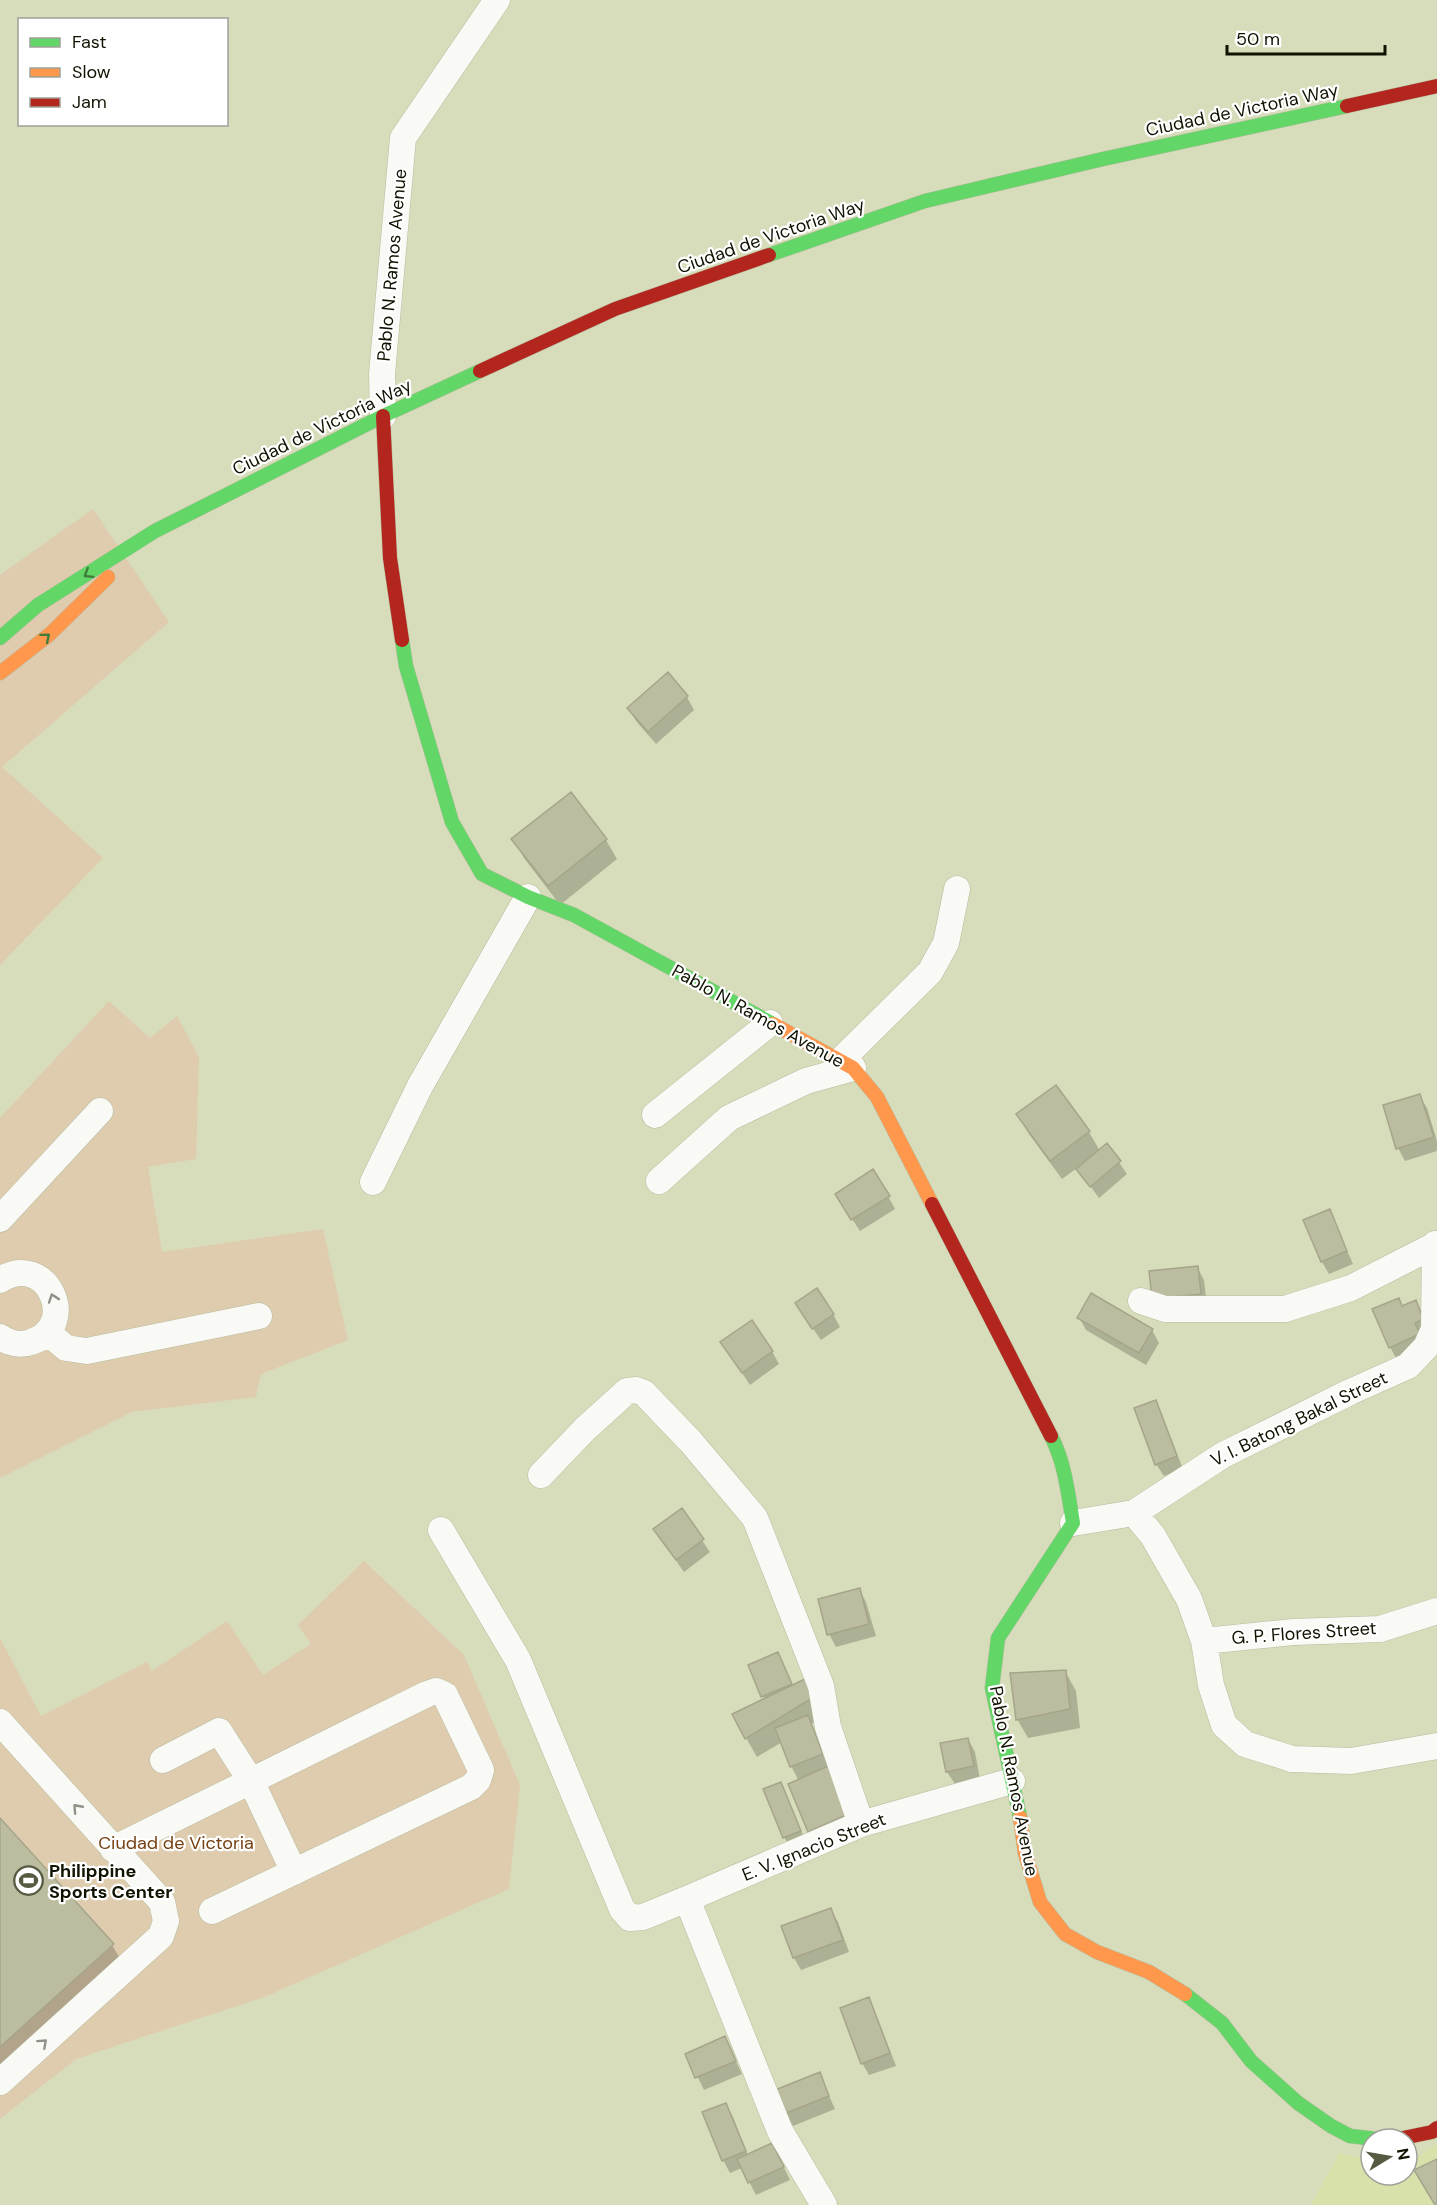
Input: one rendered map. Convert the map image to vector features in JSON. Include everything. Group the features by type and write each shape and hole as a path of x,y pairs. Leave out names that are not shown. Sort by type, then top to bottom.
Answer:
{"street":[{"name":"Pablo N. Ramos Avenue","path":"497,0 403,138 382,374 390,558 406,666 452,822 482,874 528,897 574,915 847,1064 877,1097 1057,1448 1067,1484 1073,1523 998,1638 992,1688 1025,1853 1040,1902 1065,1934 1096,1952 1149,1972 1191,1998 1222,2023 1251,2061 1298,2103 1331,2126 1350,2136 1359,2137"},
{"name":"Ciudad de Victoria Way","path":"0,638 38,605 155,531 383,416 615,309 925,201 1103,159 1437,86"},
{"name":"Ciudad de Victoria Way","path":"0,674 50,634 155,531"},
{"path":"659,1181 729,1118 847,1064 930,972 946,943 957,889"},
{"path":"373,1182 420,1086 528,897"},
{"path":"655,1115 770,1023"},
{"path":"0,1219 100,1111"},
{"path":"1141,1301 1165,1309 1285,1309 1351,1288 1436,1244"},
{"name":"V. I. Batong Bakal Street","path":"1073,1523 1134,1513 1223,1455 1408,1366 1426,1347 1434,1329 1436,1244"},
{"path":"0,1280 17,1273 38,1277 54,1294 57,1306 55,1319 41,1338 23,1344 5,1341 0,1337"},
{"path":"47,1332 66,1348 87,1351 259,1316"},
{"path":"541,1475 585,1429 627,1391 636,1390 644,1393 691,1442 754,1518 821,1686 828,1727 861,1824"},
{"path":"1134,1513 1153,1536 1189,1599 1204,1641 1211,1685 1224,1725 1245,1744 1292,1759 1352,1761 1437,1746"},
{"name":"E. V. Ignacio Street","path":"441,1530 518,1660 622,1909 630,1918 643,1917 861,1824 1012,1781"},
{"name":"G. P. Flores Street","path":"1204,1641 1293,1632 1380,1629 1437,1611"},
{"path":"113,1850 427,1694 436,1691 445,1695 481,1770 478,1780 471,1787 212,1911"},
{"path":"0,1722 162,1902 166,1922 161,1936 0,2082"},
{"path":"163,1760 219,1731 251,1781 294,1872"},
{"path":"687,1899 780,2132 825,2205"},
{"path":"1419,2135 1432,2132 1437,2128"}],"shaded area":[{"path":"1437,2143 1437,2205 1311,2205 1339,2153 1359,2157 1359,2187 1419,2187 1420,2156"}],"green space":[{"path":"93,509 169,622 2,767 103,858 0,965 0,575"},
{"path":"109,1001 150,1038 177,1016 199,1057 196,1159 148,1167 162,1252 323,1229 348,1340 261,1374 256,1397 132,1412 0,1478 0,1118"},
{"name":"Ciudad de Victoria","path":"364,1561 464,1655 520,1785 509,1889 267,1996 76,2059 0,2119 0,1638 41,1716 147,1662 152,1671 227,1621 263,1675 311,1644 298,1625"}],"building":[{"path":"668,672 688,696 648,732 627,708"},
{"path":"571,792 607,839 548,886 511,839"},
{"path":"1056,1085 1090,1131 1050,1161 1016,1114"},
{"path":"1420,1094 1434,1137 1396,1149 1383,1105"},
{"path":"1107,1143 1121,1161 1090,1187 1076,1169"},
{"path":"873,1169 890,1196 851,1220 835,1194"},
{"path":"1330,1209 1347,1251 1321,1262 1303,1220"},
{"path":"1198,1266 1201,1294 1152,1299 1149,1271"},
{"path":"817,1288 834,1314 812,1329 795,1303"},
{"path":"1091,1293 1153,1329 1139,1353 1077,1318"},
{"path":"1399,1298 1402,1306 1416,1300 1423,1319 1415,1323 1420,1334 1389,1348 1372,1309"},
{"path":"752,1320 773,1351 742,1373 720,1342"},
{"path":"1156,1400 1177,1456 1155,1465 1134,1408"},
{"path":"682,1508 704,1539 676,1560 653,1529"},
{"path":"860,1588 869,1624 827,1635 818,1599"},
{"path":"778,1652 792,1684 761,1697 748,1665"},
{"path":"1066,1670 1070,1709 1016,1720 1010,1673"},
{"path":"811,1676 817,1695 745,1739 732,1714"},
{"path":"808,1715 823,1754 790,1767 775,1728"},
{"path":"968,1738 974,1766 946,1772 940,1743"},
{"path":"835,1763 855,1811 808,1832 788,1784"},
{"path":"781,1782 801,1831 783,1838 763,1789"},
{"name":"Philippine Sports Center","path":"0,1818 114,1944 0,2047"},
{"path":"831,1908 843,1940 793,1958 781,1926"},
{"path":"869,1997 890,2053 861,2064 840,2008"},
{"path":"725,2036 736,2061 695,2078 685,2054"},
{"path":"820,2072 829,2096 784,2114 775,2090"},
{"path":"726,2103 746,2151 722,2161 702,2112"},
{"path":"772,2143 784,2167 748,2183 737,2159"},
{"path":"1437,2159 1437,2205 1419,2178 1419,2168"}],"traffic: fast":[{"path":"769,255 925,201 1103,159 1347,106"},
{"path":"0,638 38,605 155,531 383,416 480,371"},
{"path":"402,640 406,666 452,822 482,874 528,897 574,915 773,1024"},
{"path":"1020,1817 992,1688 998,1638 1073,1523 1063,1467 1051,1436"},
{"path":"1185,1994 1222,2023 1251,2061 1298,2103 1331,2126 1350,2136 1359,2137"}],"traffic: slow":[{"path":"0,673 50,634 108,577"},
{"path":"773,1024 853,1068 877,1097 932,1204"},
{"path":"1020,1817 1025,1853 1040,1902 1065,1934 1097,1952 1149,1972 1185,1994"}],"traffic: jam":[{"path":"1347,106 1437,86"},
{"path":"480,371 615,309 769,255"},
{"path":"383,416 390,558 402,640"},
{"path":"932,1204 1051,1436"},
{"path":"1419,2135 1432,2132 1437,2128"}],"place":[{"name":"Philippine Sports Center","path":"28,1881"}]}
